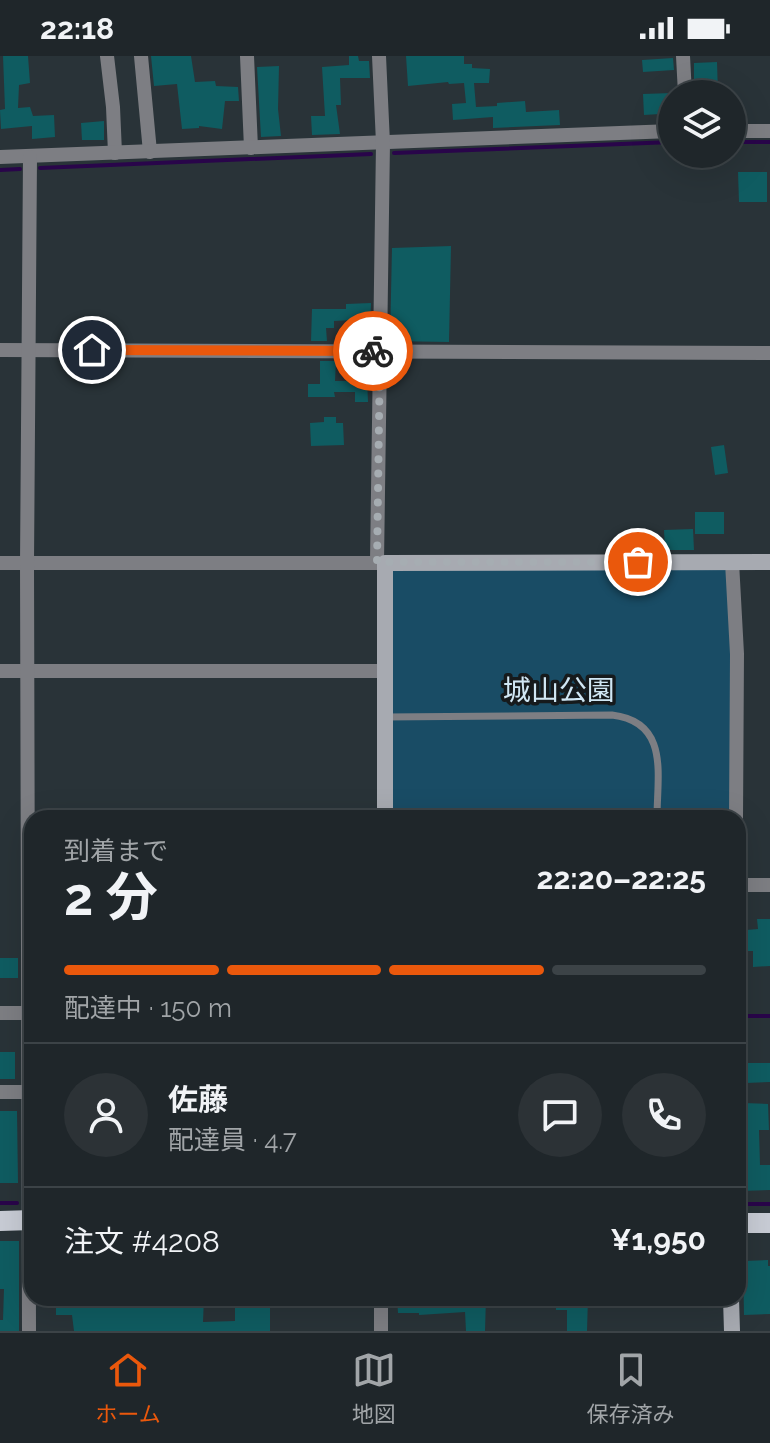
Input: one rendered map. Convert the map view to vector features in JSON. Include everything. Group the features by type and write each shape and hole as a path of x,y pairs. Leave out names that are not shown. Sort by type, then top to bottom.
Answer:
{"main road":[{"path":"0,1221 24,1220"},
{"path":"746,1223 770,1223"}],"street":[{"path":"107,56 115,153"},
{"path":"141,56 150,152"},
{"path":"247,56 251,148"},
{"path":"379,56 383,143 380,351 385,810"},
{"path":"683,56 684,80"},
{"path":"746,131 770,131"},
{"path":"0,157 658,132"},
{"path":"28,810 30,157"},
{"path":"0,350 770,353"},
{"path":"732,562 737,654 736,810"},
{"path":"0,563 770,562"},
{"path":"0,671 385,671"},
{"path":"746,885 770,885"},
{"path":"0,1013 24,1013"},
{"path":"0,1092 24,1092"},
{"path":"29,1306 29,1331"},
{"path":"381,1306 381,1331"},
{"path":"731,1306 732,1331"}],"lane":[{"path":"385,717 612,715 634,720 649,734 657,750 657,810"}],"green space":[{"name":"城山公園","path":"732,562 733,810 385,810 385,563"}],"building":[{"path":"3,56 28,56 30,83 19,85 18,108 30,107 33,116 54,115 55,137 32,139 32,126 1,129 0,110 5,109"},
{"path":"151,56 191,56 195,82 215,81 216,86 238,87 239,101 225,101 222,129 199,126 182,129 177,84 154,86"},
{"path":"349,56 358,56 359,61 369,61 370,78 340,78 341,105 336,105 340,134 312,135 311,116 325,116 322,67 349,65"},
{"path":"406,56 464,56 464,64 472,64 472,68 490,69 489,83 474,83 476,107 525,101 526,112 559,110 560,125 493,128 493,117 453,120 452,104 466,103 464,83 408,86"},
{"path":"673,58 674,70 643,72 642,60"},
{"path":"717,62 718,80 694,79 694,63"},
{"path":"279,66 281,136 261,137 257,67"},
{"path":"658,93 658,114 644,115 643,94"},
{"path":"104,121 104,140 82,140 81,123"},
{"path":"738,172 767,172 767,202 739,202"},
{"path":"451,246 449,342 390,341 392,248"},
{"path":"371,303 370,328 365,328 365,324 353,324 353,320 334,321 334,328 326,328 327,341 311,341 312,309 346,309 346,304"},
{"path":"320,361 336,361 335,381 355,381 355,378 367,377 368,402 355,402 355,392 334,392 335,397 308,397 308,384 320,384"},
{"path":"324,417 336,417 336,423 343,423 344,445 311,446 310,423 324,422"},
{"path":"724,445 728,473 715,475 711,447"},
{"path":"695,512 724,512 724,534 695,534"},
{"path":"693,529 694,550 665,550 664,530"},
{"path":"757,919 770,919 770,966 753,967 753,951 747,951 746,930 758,929"},
{"path":"0,958 18,958 18,978 0,978"},
{"path":"0,1052 15,1052 15,1079 0,1079"},
{"path":"746,1063 770,1063 770,1082 746,1083"},
{"path":"746,1103 768,1104 769,1130 759,1130 760,1165 770,1165 770,1190 746,1191"},
{"path":"0,1111 17,1111 18,1183 0,1183"},
{"path":"0,1241 19,1241 19,1331 0,1331 4,1289 0,1289"},
{"path":"768,1260 770,1314 744,1315 746,1261"},
{"path":"56,1306 204,1306 203,1322 235,1321 235,1306 270,1306 270,1331 74,1331 72,1315 56,1315"},
{"path":"398,1306 486,1306 485,1331 466,1331 465,1312 398,1313"},
{"path":"556,1306 588,1306 587,1331 567,1331 567,1310 556,1310"}],"waterway":[{"path":"746,142 770,142"},
{"path":"394,153 658,143"},
{"path":"40,168 371,154"},
{"path":"0,170 20,169"},
{"path":"746,1016 770,1016"},
{"path":"0,1203 17,1203"},
{"path":"746,1204 770,1204"}],"way so far":[{"path":"373,351 380,351 377,562 638,562"}],"route":[{"path":"92,350 373,351"}]}
